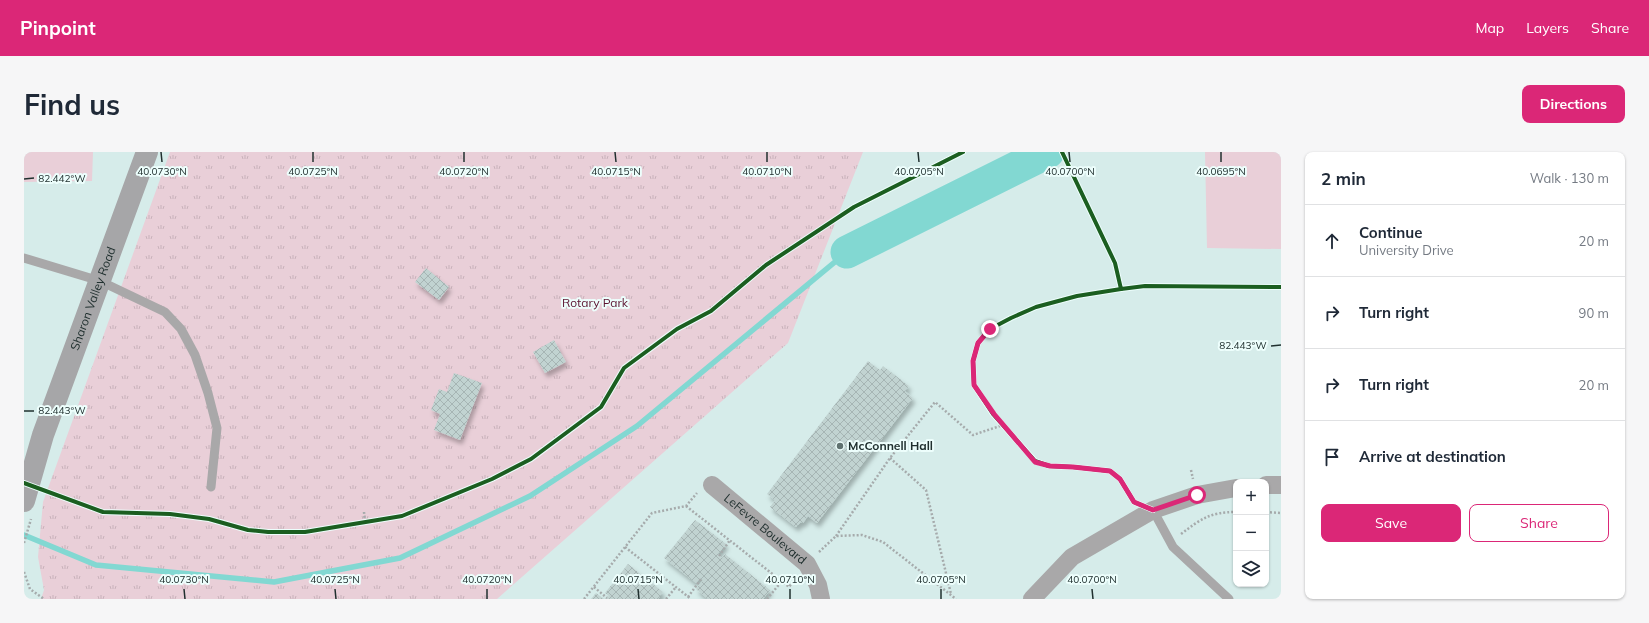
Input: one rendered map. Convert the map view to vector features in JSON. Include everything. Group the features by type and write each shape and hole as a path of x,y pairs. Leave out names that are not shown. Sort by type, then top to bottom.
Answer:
{"street":[{"name":"Sharon Valley Road","path":"24,501 40,446 147,152"},
{"name":"Sharon Valley Road","path":"24,476 40,446"},
{"path":"1269,485 1281,485"},
{"name":"LeFevre Boulevard","path":"705,489 807,564 811,568 818,585 821,599"},
{"path":"1032,599 1072,557 1153,510 1197,495 1233,489"}],"lane":[{"path":"24,258 100,281 165,312 181,329 198,363 217,428 211,487"},
{"path":"1153,510 1173,547 1229,599"}],"path":[{"path":"807,564 836,536 890,458 935,402 973,435 1004,425"},
{"path":"998,419 1008,430"},
{"path":"890,458 926,490 951,595"},
{"path":"584,599 652,513 686,506 705,489"},
{"path":"686,506 789,587"},
{"path":"364,512 365,522"},
{"path":"1170,541 1203,518 1221,512 1233,512"},
{"path":"1269,512 1281,513"},
{"path":"357,523 372,521"},
{"path":"24,543 29,524"},
{"path":"836,536 862,535 883,542 956,599"},
{"path":"719,556 730,540"},
{"path":"625,547 690,598 701,579"},
{"path":"24,572 30,589 44,599"},
{"path":"767,599 782,581"},
{"path":"594,587 607,598"},
{"path":"666,599 676,587"}],"green space":[{"path":"24,152 93,152 92,181 24,182"},
{"name":"Rotary Park","path":"170,152 863,152 788,343 497,599 41,599 44,590 38,557 43,502"},
{"path":"1205,152 1281,152 1281,249 1207,248"}],"building":[{"path":"426,268 449,287 439,300 415,282"},
{"path":"554,340 566,362 545,373 533,352"},
{"name":"McConnell Hall","path":"868,361 880,370 883,366 909,386 905,391 913,398 817,523 808,516 803,523 801,522 796,527 770,507 775,500 767,494"},
{"path":"454,373 482,383 460,440 434,430 440,414 431,410 439,389 447,392"},
{"path":"695,520 726,544 718,554 722,558 725,554 770,590 763,599 708,599 696,589 703,580 700,578 696,583 664,558"},
{"path":"628,564 663,592 658,599 606,599 609,596 605,593"},
{"path":"596,593 604,599 591,599"}],"waterway":[{"path":"847,252 1048,152"},
{"path":"24,535 96,565 274,582 400,558 530,496 637,426 847,252"}],"cycle path":[{"path":"24,483 103,512 170,514 209,519 248,530 268,532 305,532 402,516 492,479 531,459 601,407 624,368 677,329 711,311 766,265 854,207 963,152"},
{"path":"1062,152 1115,263 1121,289 1145,286 1281,287"},
{"path":"1121,289 1077,296 1036,307 990,329 978,343 973,361 974,385 993,414 1035,461 1049,466 1110,471 1120,479 1134,502 1153,510"}],"place":[{"name":"McConnell Hall","path":"840,446"}],"route":[{"path":"990,329 978,343 973,361 974,385 994,414 1035,462 1050,466 1110,471 1120,479 1134,502 1153,510 1197,495"}]}
